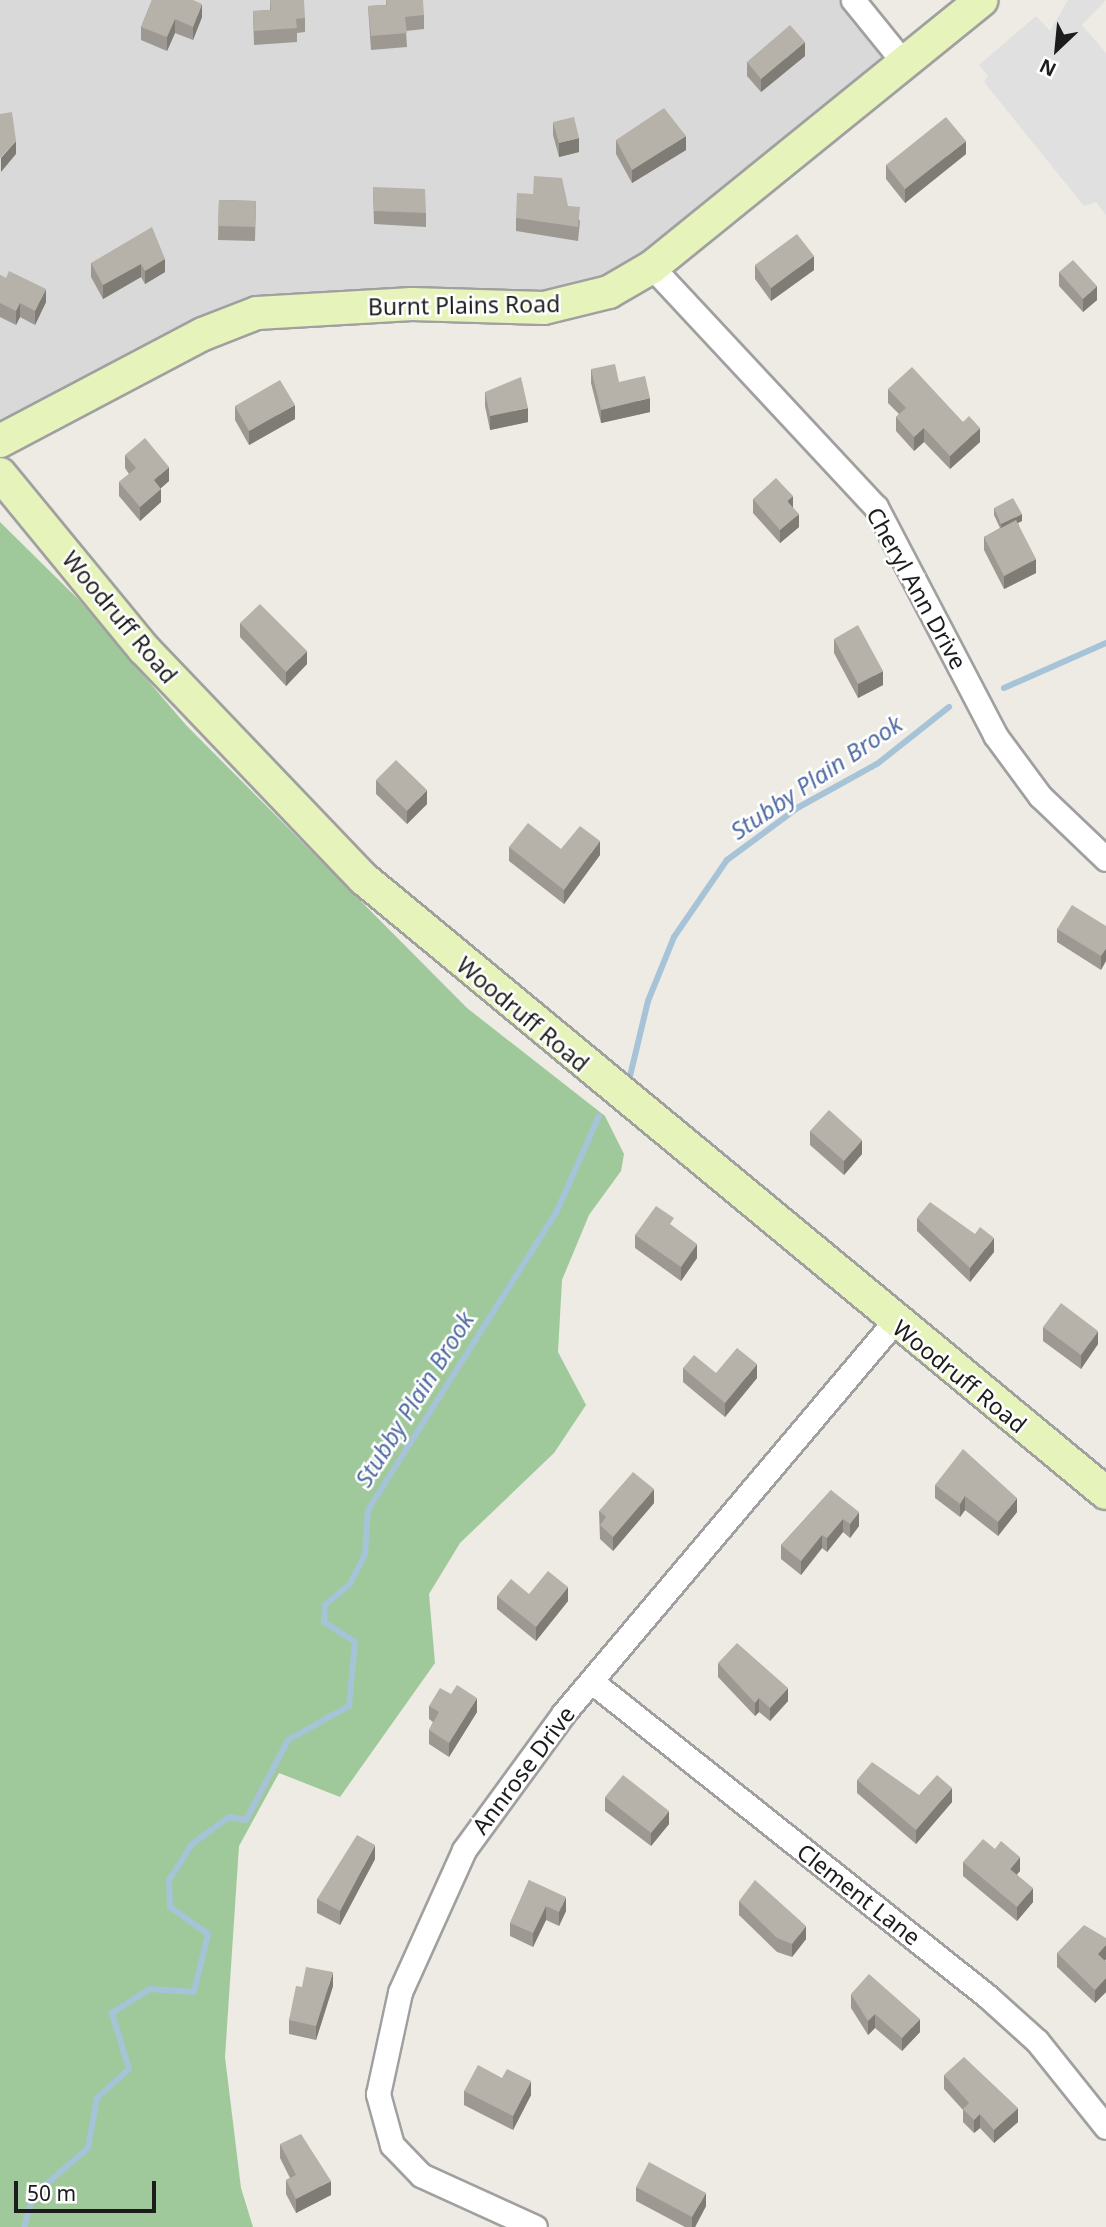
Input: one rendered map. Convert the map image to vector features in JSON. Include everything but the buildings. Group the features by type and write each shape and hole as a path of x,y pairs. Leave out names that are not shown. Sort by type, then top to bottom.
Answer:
{"street":[{"path":"853,0 904,63"},
{"name":"Burnt Plains Road","path":"0,441 203,334 257,313 412,304 544,308 610,292 652,267 982,0"},
{"name":"Cheryl Ann Drive","path":"652,267 876,507 995,736 1040,796 1106,859"},
{"name":"Woodruff Road","path":"0,474 153,659 363,878 894,1322 1106,1493"},
{"name":"Annrose Drive","path":"535,2227 410,2167 386,2134 379,2078 400,1992 464,1850 591,1681 894,1322"},
{"name":"Clement Lane","path":"591,1681 987,1996 1045,2049 1106,2127"}],"shaded area":[{"path":"0,0 853,0 904,63 609,292 257,313 0,441"},
{"path":"1068,0 1106,0 1082,25 1106,53 1106,215 1096,202 1084,206 984,82 988,76 979,65 1036,16 1050,31"}],"green space":[{"path":"0,522 79,600 186,725 467,1008 605,1116 624,1154 621,1171 589,1215 562,1280 558,1352 586,1405 554,1453 460,1543 429,1594 435,1663 340,1797 279,1773 239,1846 225,2057 241,2188 253,2227 0,2227"}],"waterway":[{"name":"Stubby Plain Brook","path":"1004,688 1106,643"},
{"name":"Stubby Plain Brook","path":"630,1076 648,1001 674,937 727,860 799,807 877,764 949,707"},
{"name":"Stubby Plain Brook","path":"24,2227 34,2195 88,2148 97,2098 129,2069 112,2013 150,1989 194,1992 208,1934 170,1907 169,1880 192,1844 229,1817 246,1820 288,1740 349,1706 355,1642 324,1622 325,1605 350,1584 365,1554 368,1510 556,1213 599,1116"}]}
